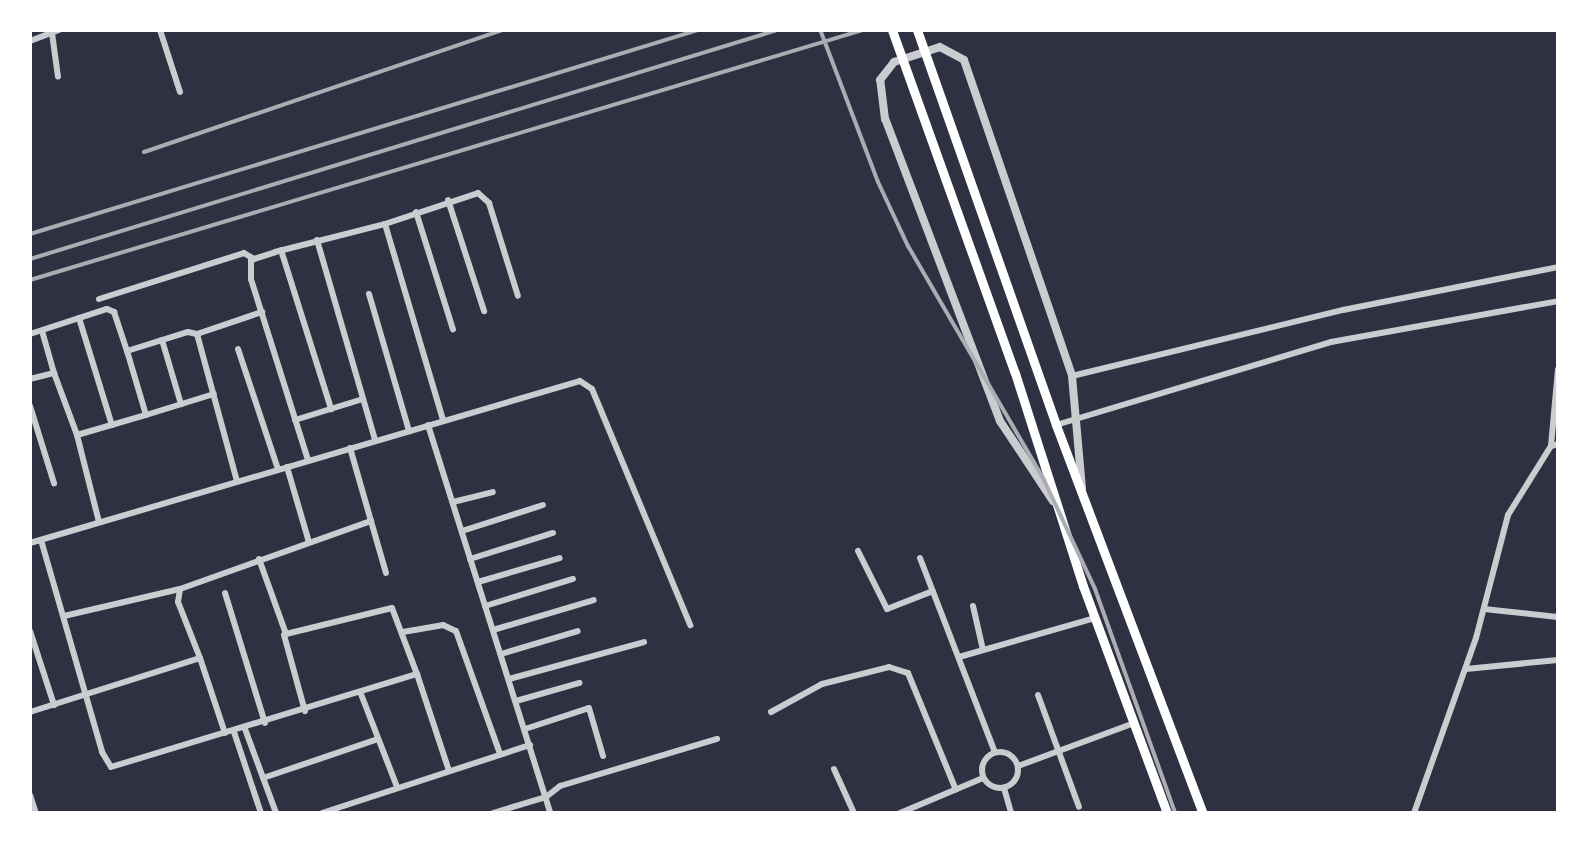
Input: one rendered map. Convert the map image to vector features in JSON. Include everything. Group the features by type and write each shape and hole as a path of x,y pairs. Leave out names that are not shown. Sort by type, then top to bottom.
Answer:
{"main road":[{"path":"892,30 1095,618 1167,813"},
{"path":"916,30 1056,424 1203,813"}],"street":[{"path":"160,30 180,92"},
{"path":"30,41 55,32 58,76"},
{"path":"1058,509 1000,420 885,119 880,80 894,62 940,47 964,60 1072,376 1082,494"},
{"path":"308,460 262,312 250,266 254,259 385,224 471,192 485,196 518,296"},
{"path":"448,200 484,311"},
{"path":"416,212 452,329"},
{"path":"385,224 443,420"},
{"path":"316,240 375,440"},
{"path":"281,250 331,409"},
{"path":"99,299 244,253 254,259"},
{"path":"1072,376 1344,310 1558,267"},
{"path":"369,294 409,430"},
{"path":"1056,424 1331,342 1558,301"},
{"path":"30,334 111,309 146,415"},
{"path":"127,351 188,332 197,334 262,312"},
{"path":"79,318 112,425"},
{"path":"42,331 77,436 99,522"},
{"path":"197,334 237,481"},
{"path":"162,340 181,404"},
{"path":"238,349 309,542"},
{"path":"1414,813 1466,669 1508,515 1555,445 1558,369"},
{"path":"30,380 54,373"},
{"path":"30,543 576,380 589,385 690,626"},
{"path":"77,436 214,394"},
{"path":"296,420 363,400"},
{"path":"30,406 54,483"},
{"path":"428,425 550,813"},
{"path":"350,448 386,572"},
{"path":"452,502 493,492"},
{"path":"462,531 543,505"},
{"path":"64,616 182,588 371,522"},
{"path":"470,559 553,533"},
{"path":"40,540 102,752 112,767 362,694 417,674"},
{"path":"858,550 887,609 933,591"},
{"path":"478,582 560,558"},
{"path":"920,558 996,752"},
{"path":"259,560 305,711"},
{"path":"486,606 573,579"},
{"path":"182,588 178,602 261,813"},
{"path":"225,593 265,723"},
{"path":"493,630 594,600"},
{"path":"973,606 983,650"},
{"path":"284,632 288,635 388,607 395,609 450,771"},
{"path":"1484,609 1558,617"},
{"path":"959,657 1095,618"},
{"path":"403,632 444,625 456,631 500,754"},
{"path":"30,631 54,704"},
{"path":"501,654 578,631"},
{"path":"508,679 644,642"},
{"path":"30,712 200,658"},
{"path":"1466,669 1558,660"},
{"path":"770,712 822,684 889,667 908,672 956,790"},
{"path":"516,702 579,684"},
{"path":"362,694 397,787"},
{"path":"1038,695 1079,807"},
{"path":"525,729 589,708 603,756"},
{"path":"1018,766 1134,723"},
{"path":"245,729 276,813"},
{"path":"263,778 378,739"},
{"path":"493,813 546,797 560,786 717,739"},
{"path":"322,813 530,745"},
{"path":"996,752 1012,756 1018,766 1017,778 1004,788 992,787 983,778 983,762 996,752"},
{"path":"834,769 854,813"},
{"path":"900,813 983,778"},
{"path":"1004,788 1011,813"},
{"path":"30,795 36,813"}],"railway":[{"path":"144,152 503,30"},
{"path":"30,234 698,30"},
{"path":"30,259 777,30"},
{"path":"30,280 863,30"},
{"path":"821,32 878,182 908,246 1044,480 1095,589 1175,813"}]}
